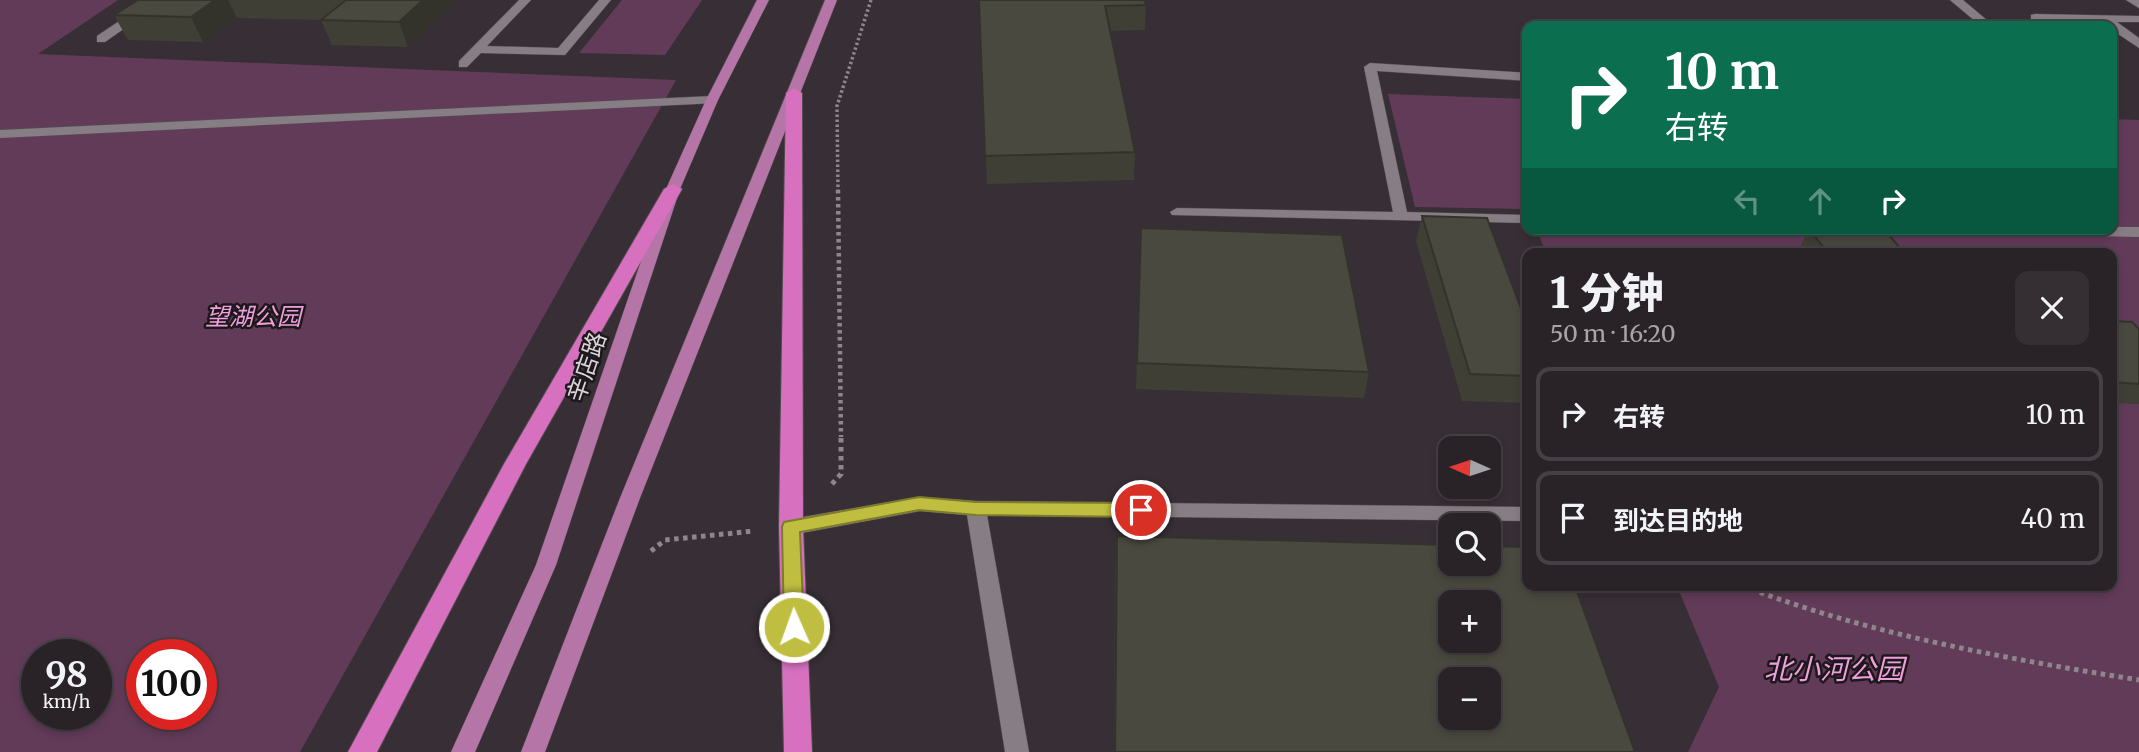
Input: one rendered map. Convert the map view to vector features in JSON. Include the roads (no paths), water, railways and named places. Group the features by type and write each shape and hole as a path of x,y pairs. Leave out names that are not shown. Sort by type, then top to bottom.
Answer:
{"highway":[{"path":"794,93 791,527 798,752"},
{"path":"362,752 515,464 673,189"}],"main road":[{"name":"辛店路","path":"463,752 546,565 673,189 712,100 764,0"},
{"path":"533,752 630,498 831,0"}],"lane":[{"path":"101,39 159,0"},
{"path":"463,64 525,0"},
{"path":"478,49 561,52 605,0"},
{"path":"1956,0 1982,21"},
{"path":"2132,0 2139,5"},
{"path":"2035,17 2139,19"},
{"path":"2104,18 2108,21"},
{"path":"2117,28 2139,44"},
{"path":"1401,217 1370,67 1522,77"},
{"path":"0,134 712,100"},
{"path":"1177,212 1522,219"},
{"path":"2117,231 2139,232"},
{"path":"791,527 919,503 976,508 1522,514"},
{"path":"976,508 1017,752"}],"park label":[{"name":"望湖公园","path":"253,317"},
{"name":"北小河公园","path":"1834,669"}]}
